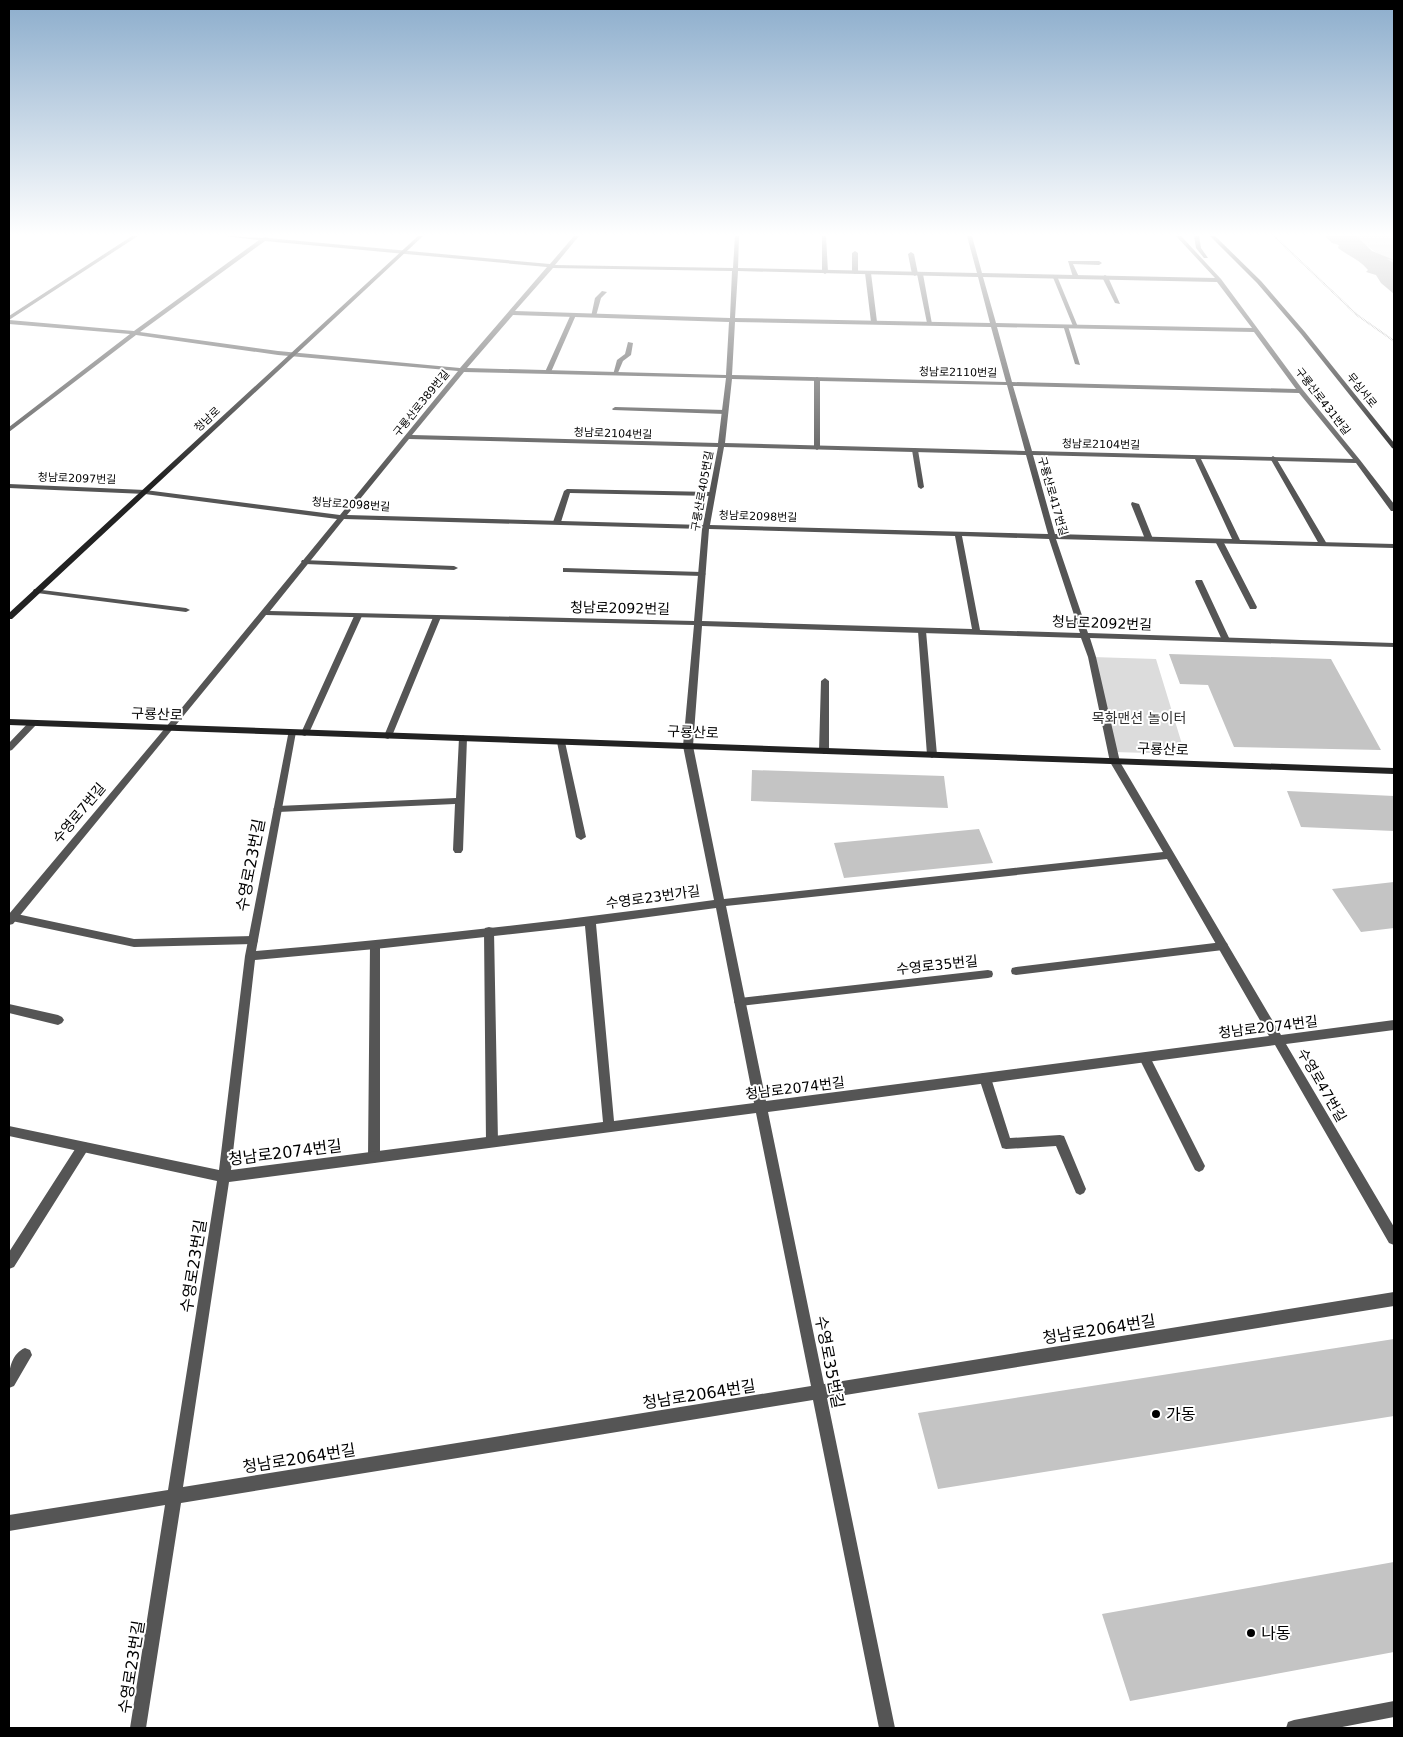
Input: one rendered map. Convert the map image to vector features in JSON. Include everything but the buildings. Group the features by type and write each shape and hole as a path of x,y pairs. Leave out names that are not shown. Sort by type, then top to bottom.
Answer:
{"street":[{"path":"9,430 157,317"},
{"name":"청남로","path":"9,617 334,317"},
{"name":"구룡산로389번길","path":"169,729 462,370 510,317"},
{"path":"548,372 572,317"},
{"path":"631,317 1257,330"},
{"path":"873,317 874,322"},
{"path":"929,317 930,323"},
{"name":"구룡산로417번길","path":"990,317 1052,537 1092,657 1115,762"},
{"path":"1072,317 1076,326"},
{"name":"구룡산로431번길","path":"1247,317 1300,391 1358,461 1394,509"},
{"name":"무심서로","path":"1289,317 1394,447"},
{"name":"구룡산로405번길","path":"688,746 706,526 722,446 732,320"},
{"name":"청남로2110번길","path":"9,322 135,333 294,354 462,370 1300,391"},
{"path":"1065,326 1078,364"},
{"path":"615,374 620,360 628,355 630,343"},
{"path":"817,378 817,448"},
{"path":"615,409 725,412"},
{"name":"청남로2104번길","path":"408,437 1358,461"},
{"path":"915,450 921,487"},
{"path":"1197,457 1237,542"},
{"path":"1273,458 1323,544"},
{"name":"청남로2097번길","path":"9,486 145,492"},
{"name":"청남로2098번길","path":"557,522 567,491 712,494"},
{"name":"청남로2098번길","path":"145,492 342,516 1394,546"},
{"path":"1135,504 1149,539"},
{"path":"958,534 977,633"},
{"path":"1219,541 1253,607"},
{"path":"305,562 454,568"},
{"path":"566,570 702,574"},
{"path":"1199,582 1226,640"},
{"path":"37,591 186,610"},
{"name":"청남로2092번길","path":"263,613 1394,645"},
{"path":"298,733 358,616"},
{"path":"388,736 437,617"},
{"path":"922,631 932,755"},
{"path":"824,751 825,681"},
{"name":"구룡산로","path":"9,722 1394,771"},
{"path":"9,748 33,723"},
{"name":"수영로7번길","path":"169,729 10,919 134,942 253,940"},
{"name":"수영로23번길","path":"138,1728 224,1176 250,956 278,809 298,733"},
{"path":"458,850 463,738"},
{"path":"561,742 581,837"},
{"name":"수영로35번길","path":"688,746 888,1728"},
{"name":"수영로47번길","path":"1115,762 1394,1239"},
{"name":"수영로23번길","path":"278,809 460,801"},
{"path":"721,904 1170,855"},
{"name":"수영로23번가길","path":"250,956 375,945 721,904"},
{"name":"수영로23번가길","path":"590,921 609,1127"},
{"path":"489,931 492,1142"},
{"path":"374,1157 375,945"},
{"path":"1016,971 1224,946"},
{"name":"수영로35번길","path":"740,1002 988,974"},
{"path":"9,1008 58,1020"},
{"name":"청남로2074번길","path":"9,1131 224,1176 1394,1025"},
{"path":"1145,1058 1199,1166"},
{"path":"985,1078 1006,1144 1060,1140 1080,1189"},
{"path":"9,1263 84,1147"},
{"name":"청남로2064번길","path":"9,1523 1394,1299"},
{"path":"9,1381 25,1355"},
{"path":"1294,1728 1394,1709"}],"path":[{"path":"1360,317 1394,341"}],"green space":[{"name":"목화맨션 놀이터","path":"1092,657 1156,659 1185,754 1113,752"}],"place":[{"name":"가동","path":"1156,1414"},
{"name":"나동","path":"1251,1633"}]}
